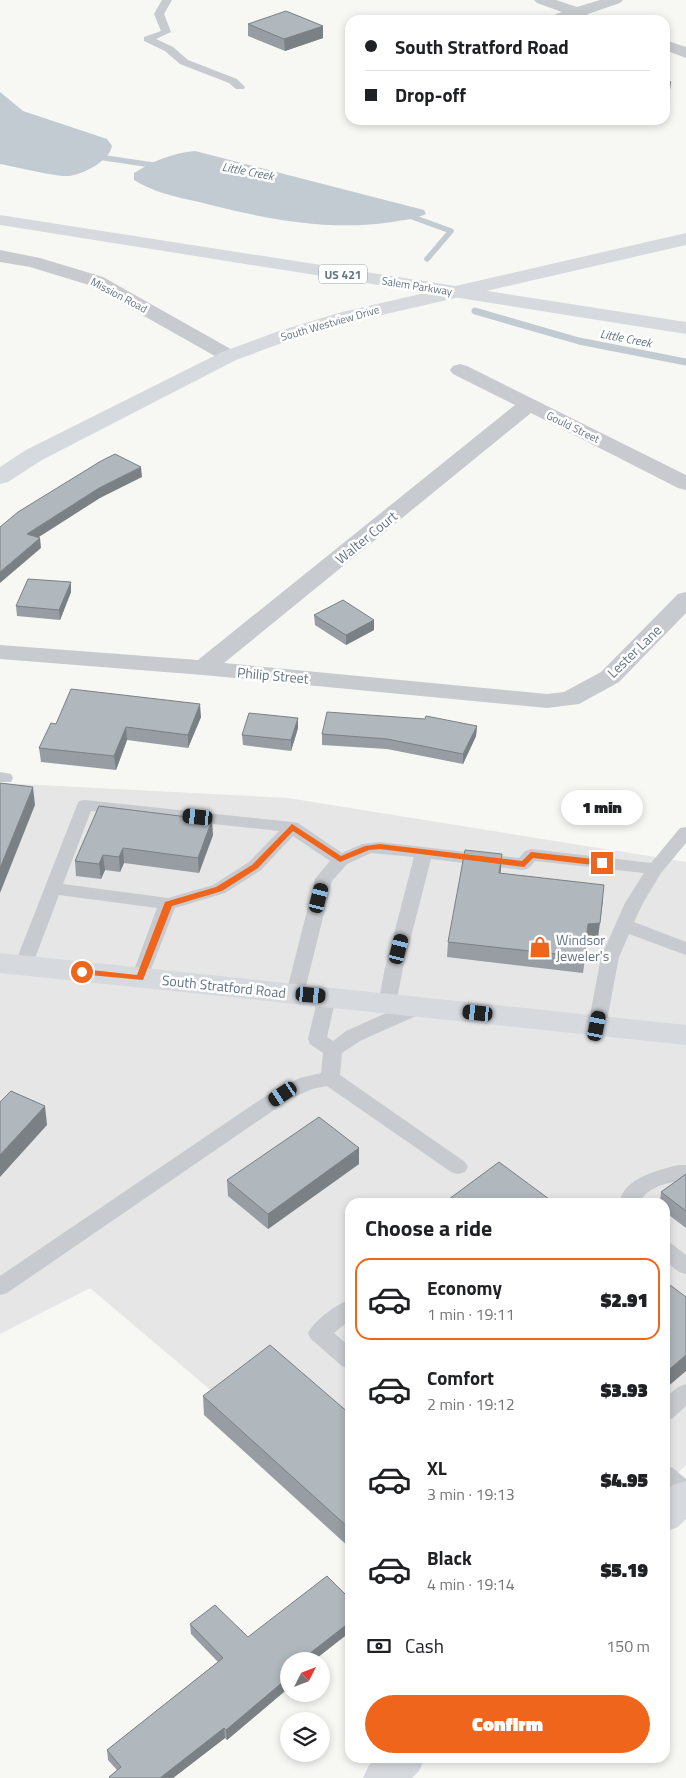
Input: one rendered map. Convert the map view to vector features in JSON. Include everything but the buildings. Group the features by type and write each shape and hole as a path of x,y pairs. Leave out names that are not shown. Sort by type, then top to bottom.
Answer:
{"main road":[{"name":"Salem Parkway","path":"0,205 686,313"},
{"name":"Salem Parkway","path":"0,220 686,328"},
{"name":"South Westview Drive","path":"0,477 34,455 229,356 286,335 342,318 686,239"},
{"name":"South Stratford Road","path":"11,964 686,1035"},
{"path":"670,1511 686,1496"},
{"path":"383,1778 400,1763"}],"street":[{"path":"542,0 583,15"},
{"path":"567,15 615,0"},
{"path":"670,48 686,53"},
{"name":"Mission Road","path":"0,256 33,262 96,281 229,356"},
{"name":"Gould Street","path":"460,370 686,483"},
{"name":"Walter Court","path":"203,668 528,405"},
{"name":"Lester Lane","path":"547,701 570,699 610,677 686,599"},
{"name":"Philip Street","path":"0,652 203,668 547,701"}],"lane":[{"path":"148,39 166,32 155,22 166,0"},
{"path":"139,32 148,39 169,49 184,62 233,81 240,87"},
{"path":"11,964 54,889 85,805 292,827 340,860"},
{"path":"54,889 168,904 219,889 255,866 292,827"},
{"path":"597,1026 610,957 634,903 655,869 686,832"},
{"path":"295,994 324,879 340,860 368,848 380,846 524,864 531,855 655,869"},
{"path":"387,1004 394,968 424,852"},
{"path":"140,978 168,904"},
{"path":"624,925 686,949"},
{"path":"328,996 317,1039 333,1050"},
{"path":"330,1078 333,1050 353,1036 418,1007"},
{"path":"0,1287 283,1094 306,1083 330,1078 458,1167"},
{"path":"631,1198 644,1185 679,1172 686,1174"},
{"path":"670,1254 686,1266"},
{"path":"345,1312 319,1333 345,1356"},
{"path":"670,1407 686,1393"},
{"path":"670,1478 686,1492"}],"shaded area":[{"path":"0,783 288,798 686,862 686,1465 670,1479 670,1198 345,1198 345,1504 90,1288 0,1334"}],"water":[{"path":"0,92 23,111 107,139 112,146 110,152 95,166 82,173 69,176 0,164"},
{"path":"195,151 424,210 426,214 405,220 368,225 295,222 173,196 149,188 134,180 134,173 148,165 163,158"}],"waterway":[{"name":"Little Creek","path":"92,156 159,166"},
{"name":"Little Creek","path":"407,215 451,231 427,259"},
{"name":"Little Creek","path":"475,311 579,341 686,362"}],"place":[{"name":"Windsor Jeweler's","path":"540,947"}],"route":[{"path":"82,972 140,978 168,904 219,889 255,866 292,827 340,860 368,848 380,846 524,864 531,855 602,863"}]}
